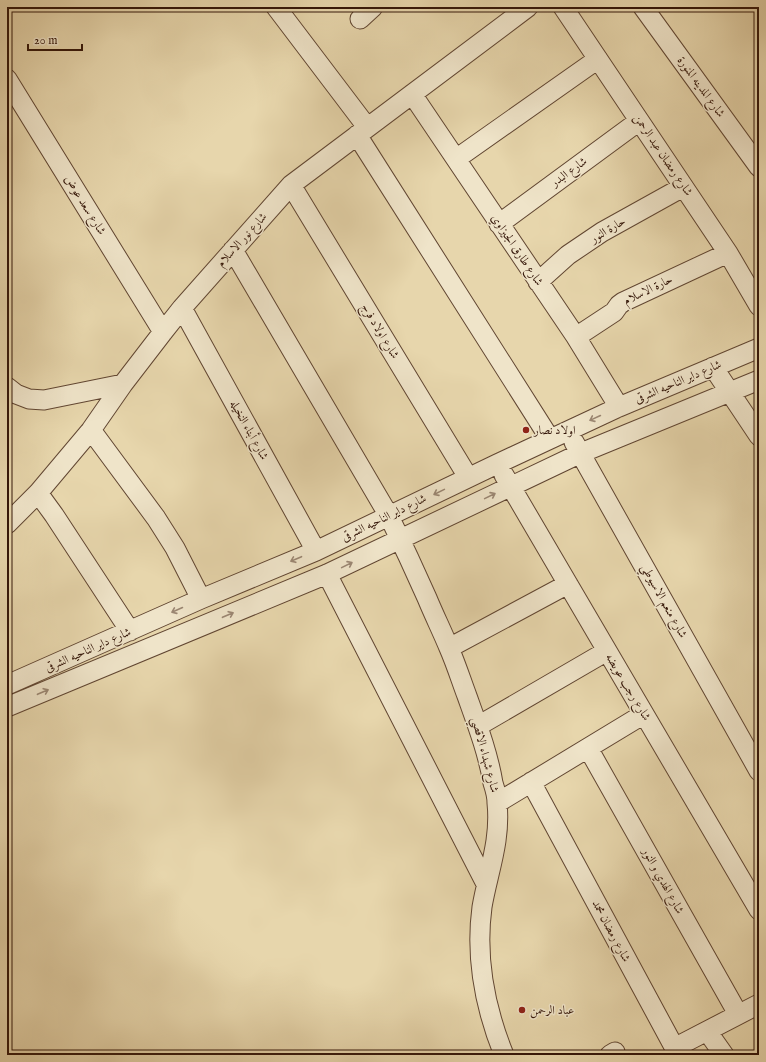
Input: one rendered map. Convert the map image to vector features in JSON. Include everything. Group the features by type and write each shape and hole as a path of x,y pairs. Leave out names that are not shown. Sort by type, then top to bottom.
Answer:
{"street":[{"path":"276,7 362,131 550,439"},
{"name":"شارع نور الاسلام","path":"7,524 38,493 92,430 123,384 182,308 291,185 528,7"},
{"name":"شارع رمضان عبد الرحمن","path":"563,7 728,253 759,306"},
{"name":"شارع المدينه المنورة","path":"643,7 759,167"},
{"path":"456,159 598,59"},
{"name":"شارع سعد عوض","path":"7,79 163,332"},
{"name":"شارع طارق الجيزاوي","path":"412,94 576,337 619,407"},
{"name":"شارع البدر","path":"499,224 639,121"},
{"name":"شارع اولاد فرج","path":"291,185 468,477"},
{"name":"حارة النور","path":"538,282 568,255 602,232 683,187"},
{"name":"شارع شهداء الاقصي","path":"233,250 401,539 449,648 478,726 490,765 497,803 498,819 495,852 486,884 482,915 480,959 488,1009 495,1033 504,1055"},
{"name":"حارة الاسلام","path":"576,337 614,312 623,302 728,253"},
{"name":"شارع أبناء النخيله","path":"182,308 316,551"},
{"name":"شارع داير الناحيه الشرقى","path":"7,685 201,599 316,551 468,477 619,407 759,348"},
{"path":"713,367 759,436"},
{"name":"شارع داير الناحيه الشرقى","path":"7,707 327,574 581,453 759,380"},
{"path":"7,387 16,394 29,399 44,400 123,384"},
{"path":"92,430 156,518 175,548 201,599"},
{"name":"شارع منعم الاسيوطي","path":"568,431 759,771"},
{"name":"شارع رجب عويضه","path":"497,464 759,910"},
{"path":"38,493 130,631"},
{"path":"327,574 486,884"},
{"path":"449,648 568,584"},
{"path":"478,726 607,652"},
{"path":"497,803 644,714"},
{"name":"شارع الهدي و النور","path":"588,748 738,1014"},
{"name":"شارع رمضان محمد","path":"531,782 674,1046 678,1046 759,1004"},
{"path":"707,1030 724,1055"}],"place":[{"name":"اولاد نصار","path":"526,430"},
{"name":"عباد الرحمن","path":"522,1010"}]}
